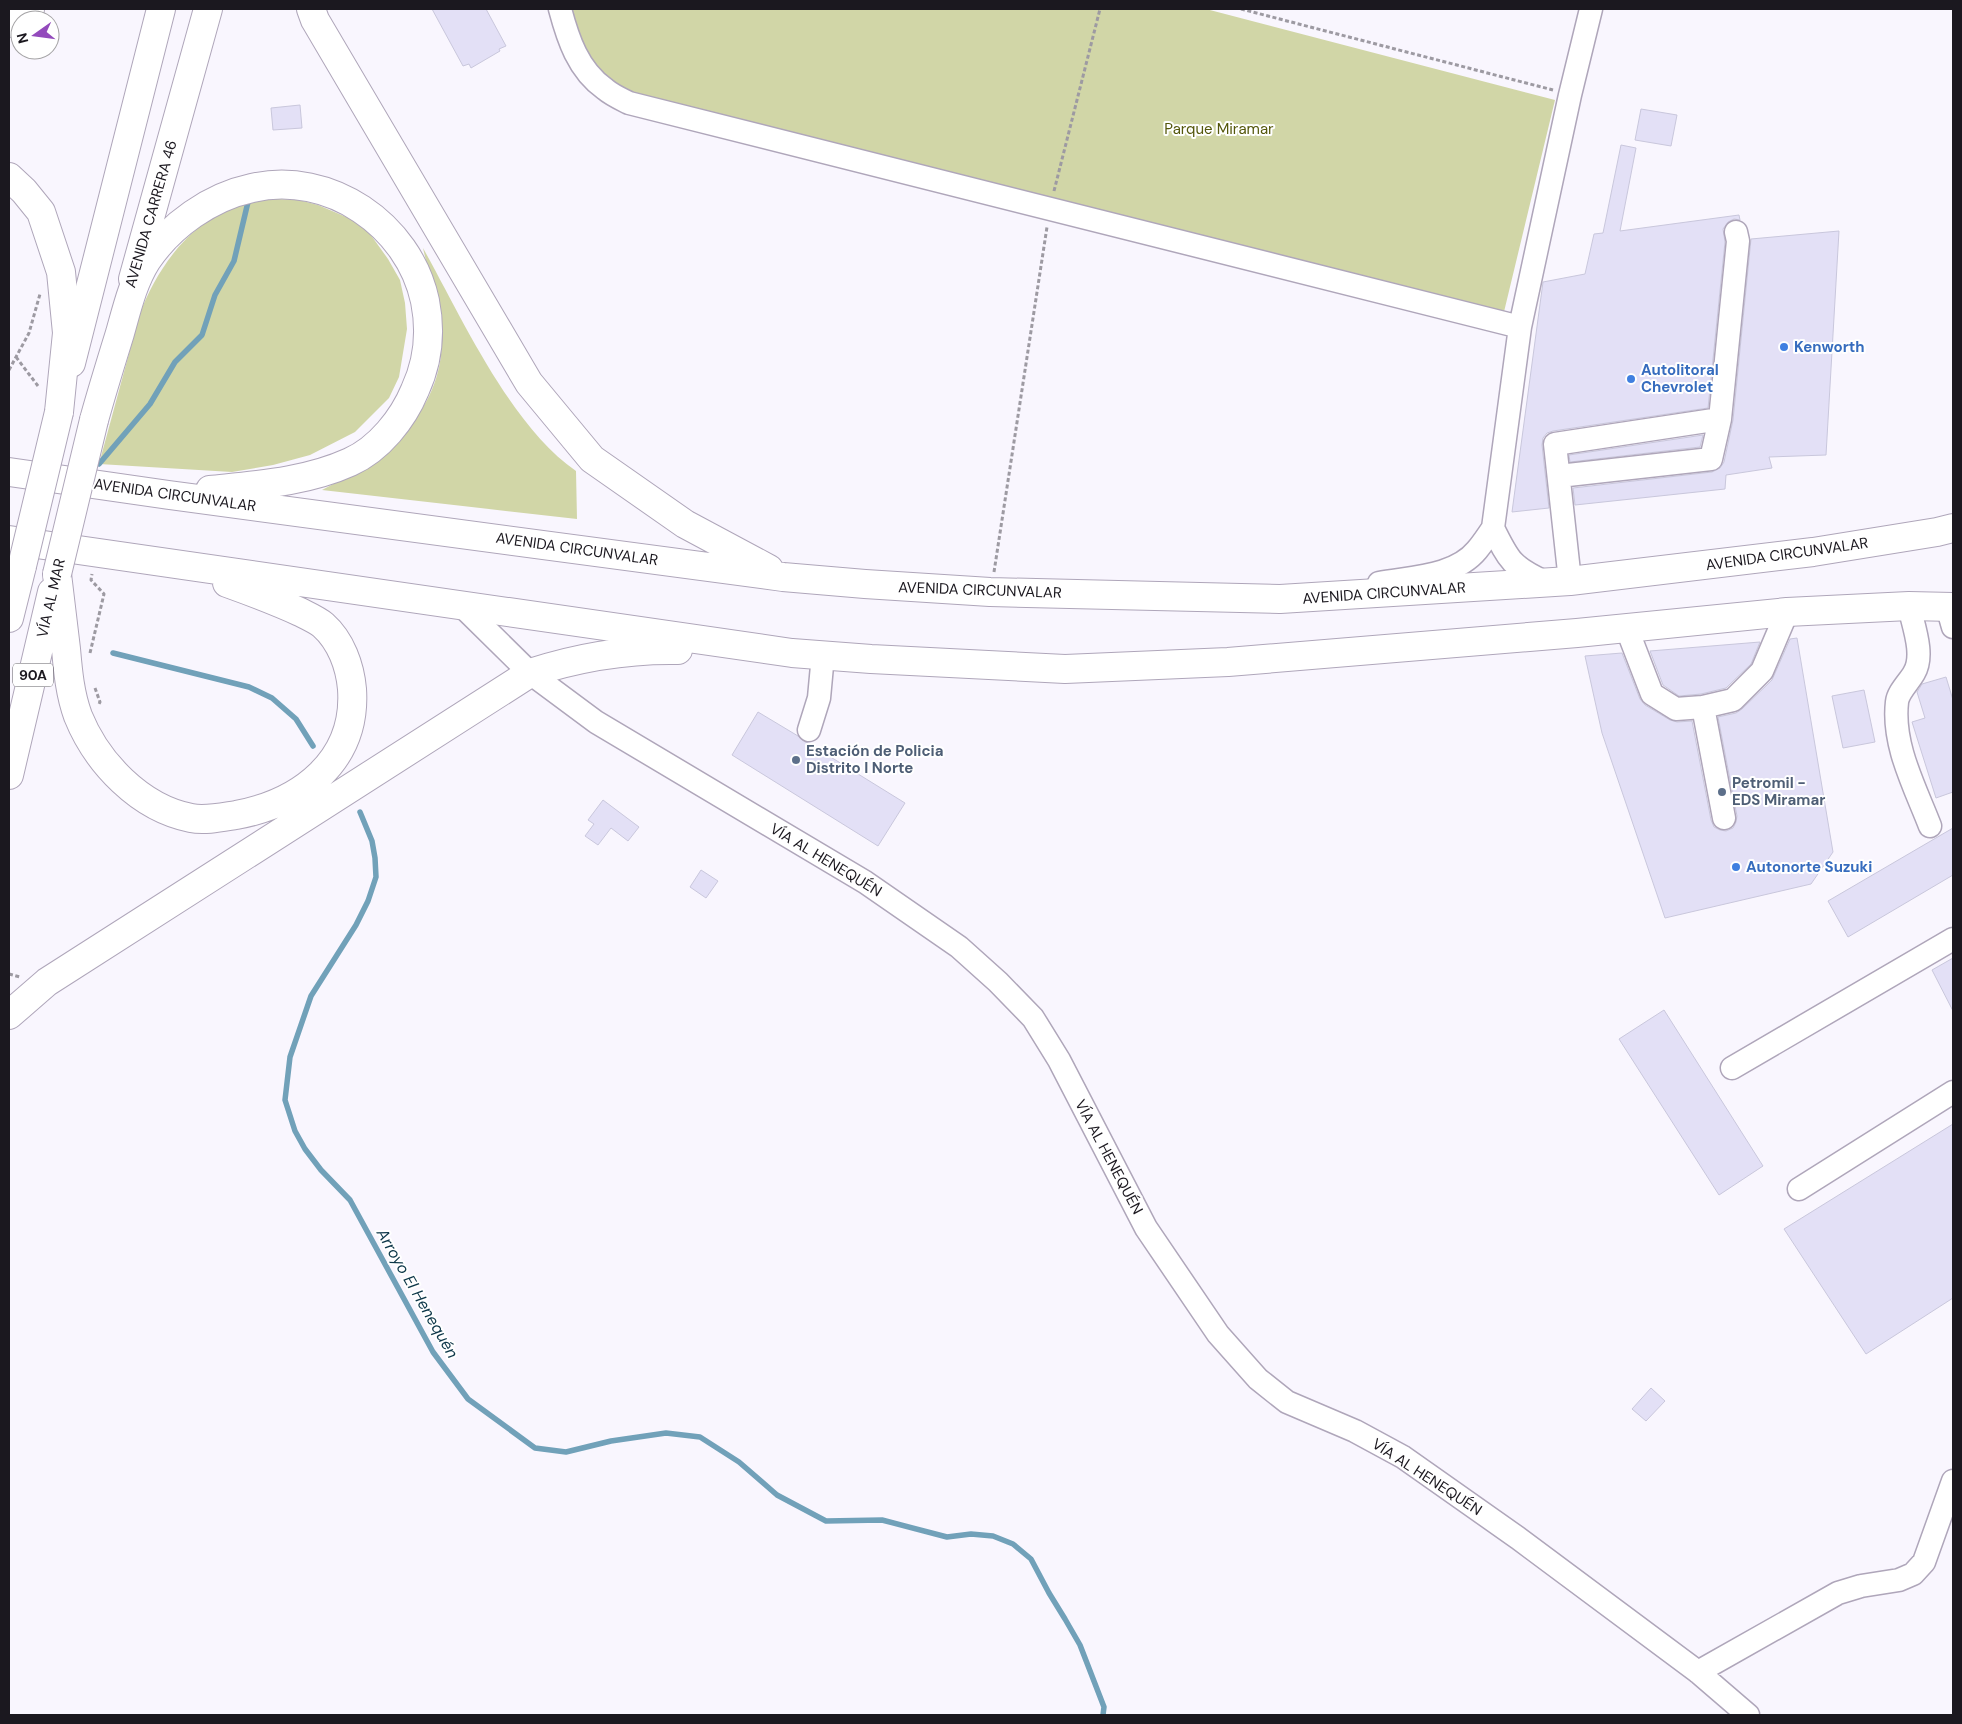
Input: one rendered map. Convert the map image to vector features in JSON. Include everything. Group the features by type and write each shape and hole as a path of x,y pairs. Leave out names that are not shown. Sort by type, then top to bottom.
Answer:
{"main road":[{"path":"9,23 30,9"},
{"path":"9,618 59,412 162,9"},
{"name":"AVENIDA CARRERA 46","path":"94,420 208,9"},
{"path":"311,9 320,28 529,383 592,459 685,524 783,577"},
{"path":"9,177 24,191 41,212 61,272 67,333 59,412"},
{"path":"94,420 133,287 147,261 164,239 196,212 224,197 254,187 295,185 320,190 341,198 377,219 390,231 414,269 422,289 427,314 427,350 418,383 408,408 373,447 352,461 302,478 276,483 169,495"},
{"name":"VÍA AL MAR","path":"9,775 94,420"},
{"name":"AVENIDA CIRCUNVALAR","path":"9,472 783,577 990,592 1280,599 1559,582 1813,552 1953,528"},
{"path":"9,540 792,653"},
{"path":"57,574 71,692 78,716 87,734 106,762 137,793 159,807 192,819 219,818 246,813 292,796 319,777 339,750 348,730 352,701 351,680 344,656 333,635 321,623 277,601 171,563"},
{"path":"9,607 22,566"},
{"path":"9,1015 47,982 530,673 569,660 624,651 672,650 792,653 1065,669 1228,662 1627,629 1787,612 1909,606 1951,613"}],"street":[{"path":"560,9 568,40 583,67 604,89 629,103 1520,327"},
{"path":"1312,598 1366,585 1446,571 1476,551 1493,528 1520,327 1570,95 1591,9"},
{"path":"1559,476 1711,459 1720,419 1738,241 1736,232"},
{"path":"1493,528 1510,560 1523,572 1559,582 1559,476 1555,444 1720,419"},
{"name":"VÍA AL HENEQUÉN","path":"462,606 530,673 596,722 865,882 959,947 998,982 1032,1018 1058,1060 1146,1228 1218,1334 1258,1378 1287,1402 1355,1431 1403,1457 1518,1538 1698,1672 1748,1715"},
{"path":"1909,606 1918,660 1916,672 1897,699 1895,725 1904,756 1930,826"},
{"path":"1627,629 1652,694 1676,709 1703,707 1733,700 1762,671 1787,612"},
{"path":"809,730 819,698 823,655"},
{"path":"1703,707 1724,818"},
{"path":"1732,1068 1953,939"},
{"path":"1799,1189 1953,1092"},
{"path":"1698,1672 1838,1593 1861,1586 1899,1580 1914,1574 1924,1562 1953,1481"}],"path":[{"path":"990,592 1050,210 1100,9"},
{"path":"1242,9 1570,95"},
{"path":"9,370 29,333 41,291"},
{"path":"90,654 104,594 91,580 94,552"},
{"path":"87,734 100,702 95,686"}],"green space":[{"name":"Parque Miramar","path":"569,9 1206,9 1555,100 1503,316 634,98 590,64"},
{"path":"276,199 299,200 318,205 351,219 368,231 400,280 405,303 407,329 399,377 389,398 355,432 310,455 273,465 232,472 99,464 140,313 157,277 181,244 212,218 230,208 249,202"},
{"path":"423,248 471,337 509,399 530,427 552,451 576,471 577,519 322,490 347,476 393,443 412,423 427,401 437,376 441,349 440,318"}],"building":[{"path":"432,9 486,9 506,46 471,68 469,64 463,66"},
{"path":"300,105 302,128 273,130 271,108"},
{"path":"1641,109 1677,115 1671,146 1635,140"},
{"name":"Autolitoral Chevrolet","path":"1621,145 1636,148 1620,231 1739,215 1740,220 1734,219 1728,222 1723,229 1725,242 1708,408 1547,433 1543,438 1542,445 1549,508 1512,512 1543,282 1585,274 1594,234 1603,233"},
{"name":"Kenworth","path":"1839,231 1826,455 1769,457 1772,468 1726,475 1725,489 1575,505 1573,488 1712,472 1720,468 1724,462 1733,420 1751,239"},
{"path":"1703,435 1700,447 1570,462 1569,455"},
{"name":"Petromil - EDS Miramar","path":"1797,638 1833,852 1811,884 1665,918 1602,733 1585,656 1622,653 1640,699 1645,705 1670,720 1677,722 1692,721 1711,820 1714,827 1726,831 1733,828 1737,816 1718,717 1736,713 1742,709 1772,680 1790,639"},
{"path":"1760,642 1751,664 1726,688 1701,694 1679,696 1663,685 1650,651"},
{"path":"1946,677 1953,700 1953,792 1936,798 1912,722 1925,718 1917,692 1922,684"},
{"path":"1864,690 1875,742 1843,748 1832,696"},
{"path":"758,712 905,803 878,846 732,755"},
{"path":"603,800 639,827 628,841 611,828 598,845 585,836 594,824 588,820"},
{"path":"1953,828 1953,875 1848,937 1828,901"},
{"path":"701,870 718,881 706,898 690,887"},
{"path":"1953,958 1953,1011 1932,970"},
{"path":"1664,1010 1763,1166 1719,1195 1619,1039"},
{"path":"1953,1124 1953,1298 1866,1354 1784,1229"},
{"path":"1651,1388 1665,1401 1646,1421 1632,1409"}],"waterway":[{"path":"99,464 150,404 175,362 202,335 215,295 234,261 248,202"},
{"path":"113,653 249,687 272,698 296,719 313,746"},
{"name":"Arroyo El Henequén","path":"360,812 372,841 376,877 368,901 356,925 311,996 290,1057 285,1100 295,1131 305,1149 321,1170 350,1200 433,1352 468,1399 535,1448 566,1452 611,1441 666,1433 700,1437 739,1462 777,1495 826,1521 882,1520 947,1537 971,1534 993,1536 1013,1544 1031,1559 1080,1645 1104,1707 1103,1715"}],"place":[{"name":"Kenworth","path":"1784,347"},
{"name":"Autolitoral Chevrolet","path":"1631,379"},
{"name":"Estación de Policia Distrito I Norte","path":"796,760"},
{"name":"Petromil - EDS Miramar","path":"1722,792"},
{"name":"Autonorte Suzuki","path":"1736,867"}]}
